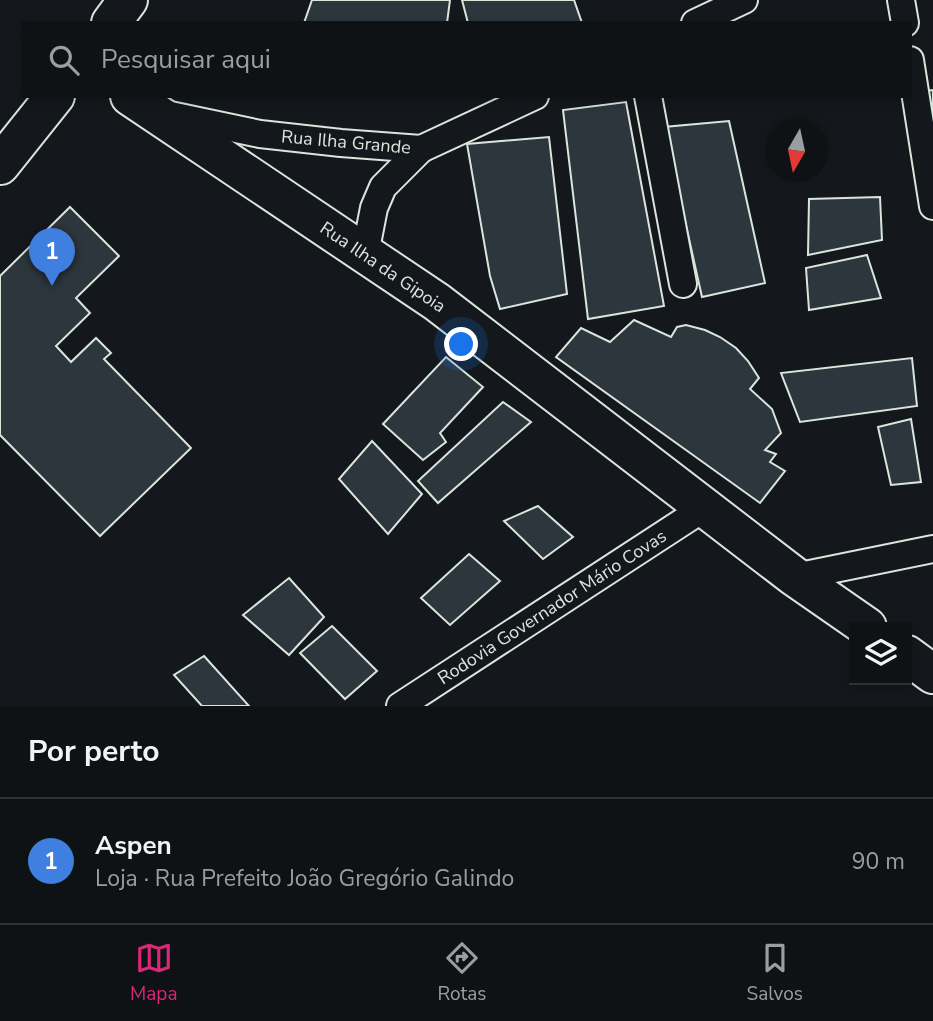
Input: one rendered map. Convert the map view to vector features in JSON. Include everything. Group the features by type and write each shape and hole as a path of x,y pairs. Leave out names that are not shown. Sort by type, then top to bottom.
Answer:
{"street":[{"path":"112,21 128,0"},
{"path":"699,21 744,0"},
{"path":"901,0 905,21"},
{"path":"912,73 933,206"},
{"path":"0,165 53,98"},
{"name":"Rua Ilha Grande","path":"140,102 183,119 260,134 421,149 531,98"},
{"path":"648,98 683,284"},
{"name":"Rua Ilha da Gipoia","path":"140,102 437,302 795,577 860,622"},
{"path":"365,254 374,208 383,187 421,149"},
{"name":"Rodovia Governador Mário Covas","path":"400,706 705,508"},
{"path":"795,577 933,549"},
{"path":"912,659 933,674"}],"building":[{"path":"312,0 450,0 447,21 305,21"},
{"path":"462,0 574,0 581,21 467,21"},
{"path":"933,90 933,120 926,91"},
{"path":"626,102 664,306 588,319 563,110"},
{"path":"729,121 765,283 702,297 664,127"},
{"path":"549,137 567,294 500,309 490,276 467,144"},
{"path":"880,197 882,240 808,255 809,199"},
{"path":"70,207 119,256 76,298 90,313 56,346 71,362 96,338 111,353 104,359 191,448 100,536 0,435 0,276"},
{"path":"867,255 881,298 809,310 806,268"},
{"path":"634,320 671,337 677,327 686,325 705,330 736,348 748,361 759,378 750,389 772,409 781,433 765,450 776,454 770,462 785,471 760,503 556,357 581,328 610,342"},
{"path":"446,357 483,387 440,433 446,442 423,460 383,424"},
{"path":"912,358 917,406 800,422 781,373"},
{"path":"503,402 531,422 438,503 418,481"},
{"path":"911,419 921,482 891,485 878,427"},
{"path":"372,441 422,494 388,534 339,479"},
{"path":"538,506 573,537 543,559 504,521"},
{"path":"469,554 500,581 450,625 421,598"},
{"path":"289,578 324,617 289,655 243,615"},
{"path":"332,626 377,671 345,699 300,653"},
{"path":"204,656 249,706 202,706 174,675"}],"place":[{"name":"Aspen","path":"52,286"}]}
